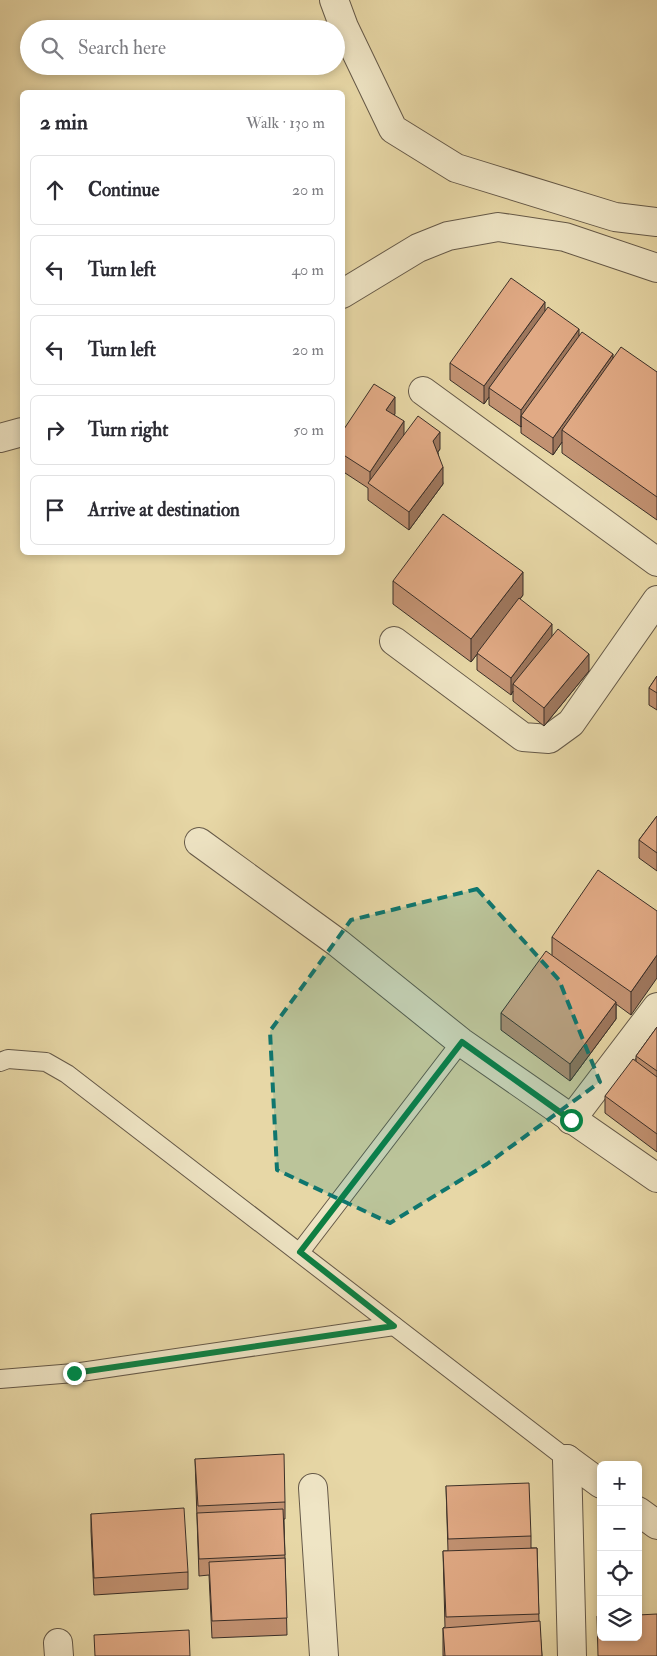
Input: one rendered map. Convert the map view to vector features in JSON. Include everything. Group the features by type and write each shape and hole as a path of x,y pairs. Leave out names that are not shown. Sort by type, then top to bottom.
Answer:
{"street":[{"path":"334,0 341,20"},
{"path":"345,29 393,129 456,168 615,217 657,222"},
{"path":"345,292 426,245 448,236 498,227 565,237 657,268"},
{"path":"423,391 657,562"},
{"path":"0,438 20,433"},
{"path":"394,641 523,737 549,739 571,723 657,600"},
{"path":"199,842 338,942 462,1042 571,1120 657,1178"},
{"path":"571,1120 657,1006"},
{"path":"567,1459 597,1481"},
{"path":"567,1459 572,1656"},
{"path":"313,1488 324,1656"},
{"path":"642,1514 657,1525"}],"lane":[{"path":"300,1252 462,1042"},
{"path":"0,1062 8,1059 46,1062 67,1074 567,1459"},
{"path":"0,1379 74,1373 394,1326"}],"highlighted area":[{"path":"477,889 559,980 600,1082 487,1164 390,1223 277,1170 270,1031 351,920"}],"building":[{"path":"511,278 545,302 484,386 450,363"},
{"path":"548,307 579,329 521,410 489,388"},
{"path":"582,332 613,354 553,438 521,416"},
{"path":"621,347 657,372 657,497 562,430"},
{"path":"374,384 395,397 386,410 404,421 370,472 345,456 345,428"},
{"path":"418,416 440,432 433,441 443,467 409,512 368,483"},
{"path":"443,514 523,572 471,639 393,581"},
{"path":"519,598 552,624 511,678 477,653"},
{"path":"558,629 589,654 544,708 513,684"},
{"path":"657,676 657,693 649,688"},
{"path":"657,816 657,853 639,840"},
{"path":"598,870 657,911 657,955 631,992 552,937"},
{"path":"546,951 616,1002 570,1064 501,1013"},
{"path":"657,1027 657,1071 636,1056"},
{"path":"633,1059 657,1077 657,1134 605,1096"},
{"path":"284,1454 285,1502 198,1506 195,1459"},
{"path":"529,1483 531,1536 448,1539 446,1486"},
{"path":"184,1508 188,1572 94,1578 91,1514"},
{"path":"283,1509 285,1555 199,1559 197,1513"},
{"path":"537,1548 539,1614 446,1617 443,1551"},
{"path":"285,1558 287,1618 212,1621 209,1562"},
{"path":"657,1614 657,1656 598,1656 598,1641 642,1641 642,1615"},
{"path":"540,1621 542,1656 445,1656 443,1628"},
{"path":"189,1630 190,1656 95,1656 94,1635"}],"route":[{"path":"74,1373 394,1326 300,1252 462,1042 571,1120"}]}
